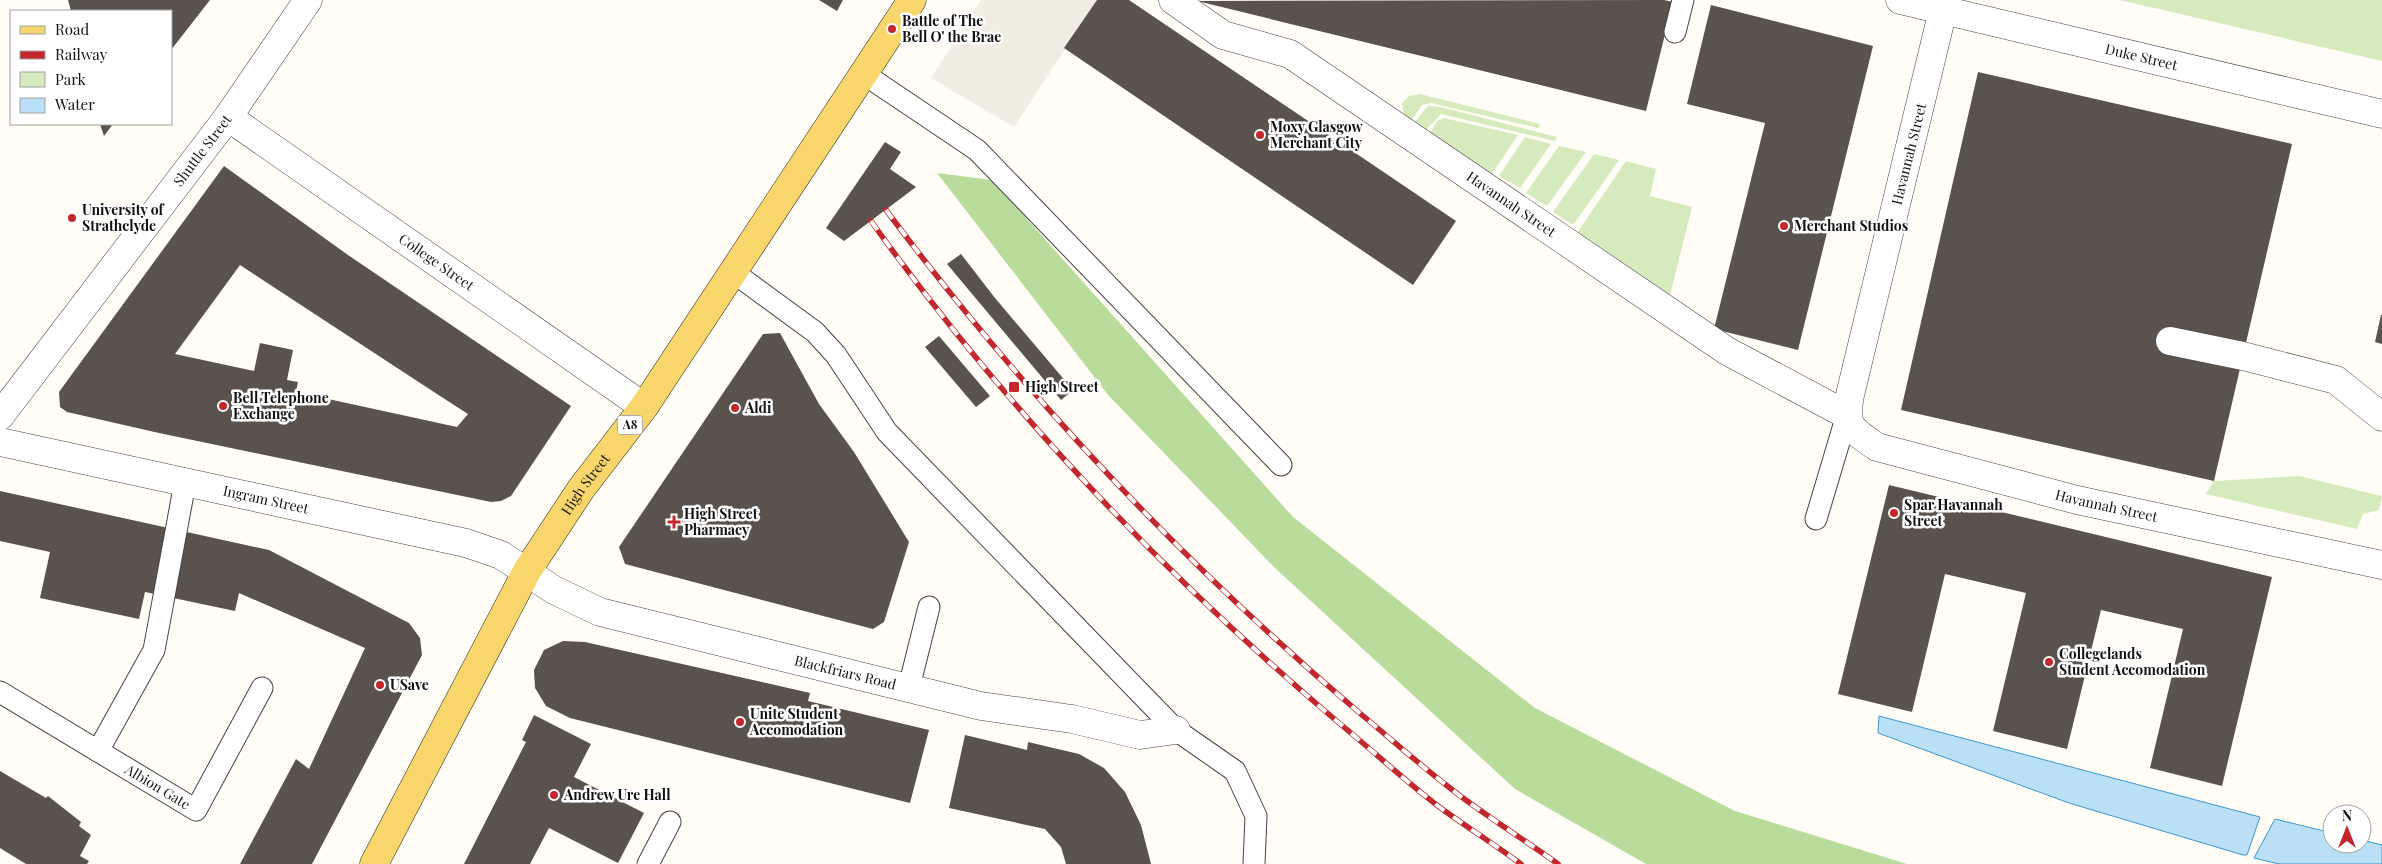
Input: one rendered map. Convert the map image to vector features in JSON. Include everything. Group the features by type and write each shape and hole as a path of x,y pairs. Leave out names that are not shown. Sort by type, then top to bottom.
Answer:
{"main road":[{"name":"High Street","path":"374,864 527,571 581,489 644,407 912,0"}],"street":[{"name":"Shuttle Street","path":"0,416 228,117 308,0"},
{"name":"Havannah Street","path":"1173,0 1223,35 1290,54 1727,351 1847,415"},
{"name":"Duke Street","path":"1900,0 2382,114"},
{"name":"Havannah Street","path":"1943,10 1847,415 1850,425 1857,434 1876,447 2078,500 2382,566"},
{"name":"College Street","path":"228,117 644,407"},
{"path":"2170,341 2243,356 2336,380 2382,417"},
{"name":"Ingram Street","path":"0,442 466,543 501,555 527,571"},
{"name":"Blackfriars Road","path":"527,571 569,598 600,612 981,706 1072,720 1140,735 1176,730"}],"lane":[{"path":"1675,32 1683,0"},
{"path":"864,74 977,150 1281,465"},
{"path":"733,272 815,332 826,344 887,432 1176,730 1235,772 1256,816 1254,864"},
{"path":"1816,519 1847,415"},
{"path":"98,751 154,650 185,483"},
{"path":"909,687 929,606"},
{"name":"Albion Gate","path":"0,692 196,810 262,688"},
{"path":"648,864 670,822"}],"green space":[{"path":"2120,0 2382,0 2382,61"},
{"path":"1420,94 1540,124 1538,128 1431,103 1422,105 1411,121 1404,115 1402,103 1409,96"},
{"path":"1428,106 1441,107 1557,137 1555,141 1441,114 1425,131 1413,124"},
{"path":"1444,118 1518,135 1491,175 1430,133 1437,121"},
{"path":"1525,137 1551,144 1520,188 1499,176"},
{"path":"1559,146 1586,152 1547,206 1526,193"},
{"path":"1594,154 1619,160 1573,225 1553,212"},
{"path":"1626,161 1656,169 1650,196 1692,207 1669,299 1575,236"},
{"path":"937,173 992,180 1293,517 1535,708 1735,811 1907,864 1646,864 1515,789 1275,568 1109,396"},
{"path":"2299,476 2382,496 2379,510 2363,514 2357,529 2206,494 2214,481"}],"shaded area":[{"path":"981,0 1097,0 1014,127 931,78"}],"water":[{"path":"1879,716 2260,817 2247,855 2243,855 2069,803 1878,733"},
{"path":"2275,819 2322,831 2322,854 2372,854 2372,842 2382,845 2382,864 2279,864 2254,858"}],"building":[{"path":"68,0 210,0 172,49 172,10 71,10"},
{"path":"819,0 843,0 837,11"},
{"name":"Moxy Glasgow Merchant City","path":"1097,0 1129,0 1456,221 1413,285 1064,48"},
{"path":"1664,0 1673,2 1646,111 1197,1"},
{"name":"Merchant Studios","path":"1711,5 1873,46 1798,350 1714,329 1765,123 1687,104"},
{"path":"1978,72 2292,144 2214,481 1901,410"},
{"path":"100,125 112,125 104,136"},
{"path":"885,142 901,152 890,169 916,187 844,241 826,228"},
{"path":"224,166 348,255 571,406 511,496 501,501 491,502 67,412 60,407 59,392","holes":["240,265 468,414 457,427 296,392 298,382 287,380 293,350 260,343 254,371 175,354"]},
{"path":"961,254 995,298 1073,390 1061,400 947,264"},
{"path":"2382,315 2382,344 2375,342"},
{"path":"780,333 819,404 854,452 909,542 884,622 873,629 625,564 619,547 763,334"},
{"path":"939,336 990,396 976,407 925,347"},
{"name":"Collegelands Student Accomodation","path":"1889,485 2272,577 2222,786 2150,768 2183,629 2101,610 2067,749 1993,731 2026,593 1945,574 1912,712 1838,694"},
{"path":"0,491 269,550 409,623 420,638 422,655 312,864 240,864 296,759 309,769 365,648 239,593 235,611 145,592 139,619 40,598 50,552 0,541"},
{"name":"Unite Student Accomodation","path":"563,641 585,642 810,693 808,701 929,730 910,803 570,718 546,706 535,688 534,670 544,650"},
{"name":"Andrew Ure Hall","path":"534,715 591,744 574,777 644,813 618,863 549,828 530,864 464,864 526,742 522,740"},
{"path":"965,735 1027,750 1028,742 1079,754 1104,768 1125,792 1141,825 1151,864 1066,864 1061,847 1045,829 949,808"},
{"path":"0,771 46,798 48,796 81,822 79,826 91,835 80,856 89,861 87,864 26,864 0,848"}],"railway":[{"path":"886,210 939,279 1051,412 1170,538 1232,599 1296,658 1450,788 1558,864"},
{"path":"871,221 922,290 1031,423 1149,548 1274,667 1400,775 1438,806 1521,864"}],"place":[{"name":"Battle of The Bell O' the Brae","path":"892,29"},
{"name":"Moxy Glasgow Merchant City","path":"1260,135"},
{"name":"University of Strathclyde","path":"72,218"},
{"name":"Merchant Studios","path":"1784,226"},
{"name":"High Street","path":"1014,387"},
{"name":"Bell Telephone Exchange","path":"223,406"},
{"name":"Aldi","path":"735,408"},
{"name":"Spar Havannah Street","path":"1894,513"},
{"name":"High Street Pharmacy","path":"674,522"},
{"name":"Collegelands Student Accomodation","path":"2049,662"},
{"name":"USave","path":"380,685"},
{"name":"Unite Student Accomodation","path":"740,722"},
{"name":"Andrew Ure Hall","path":"554,795"}]}
